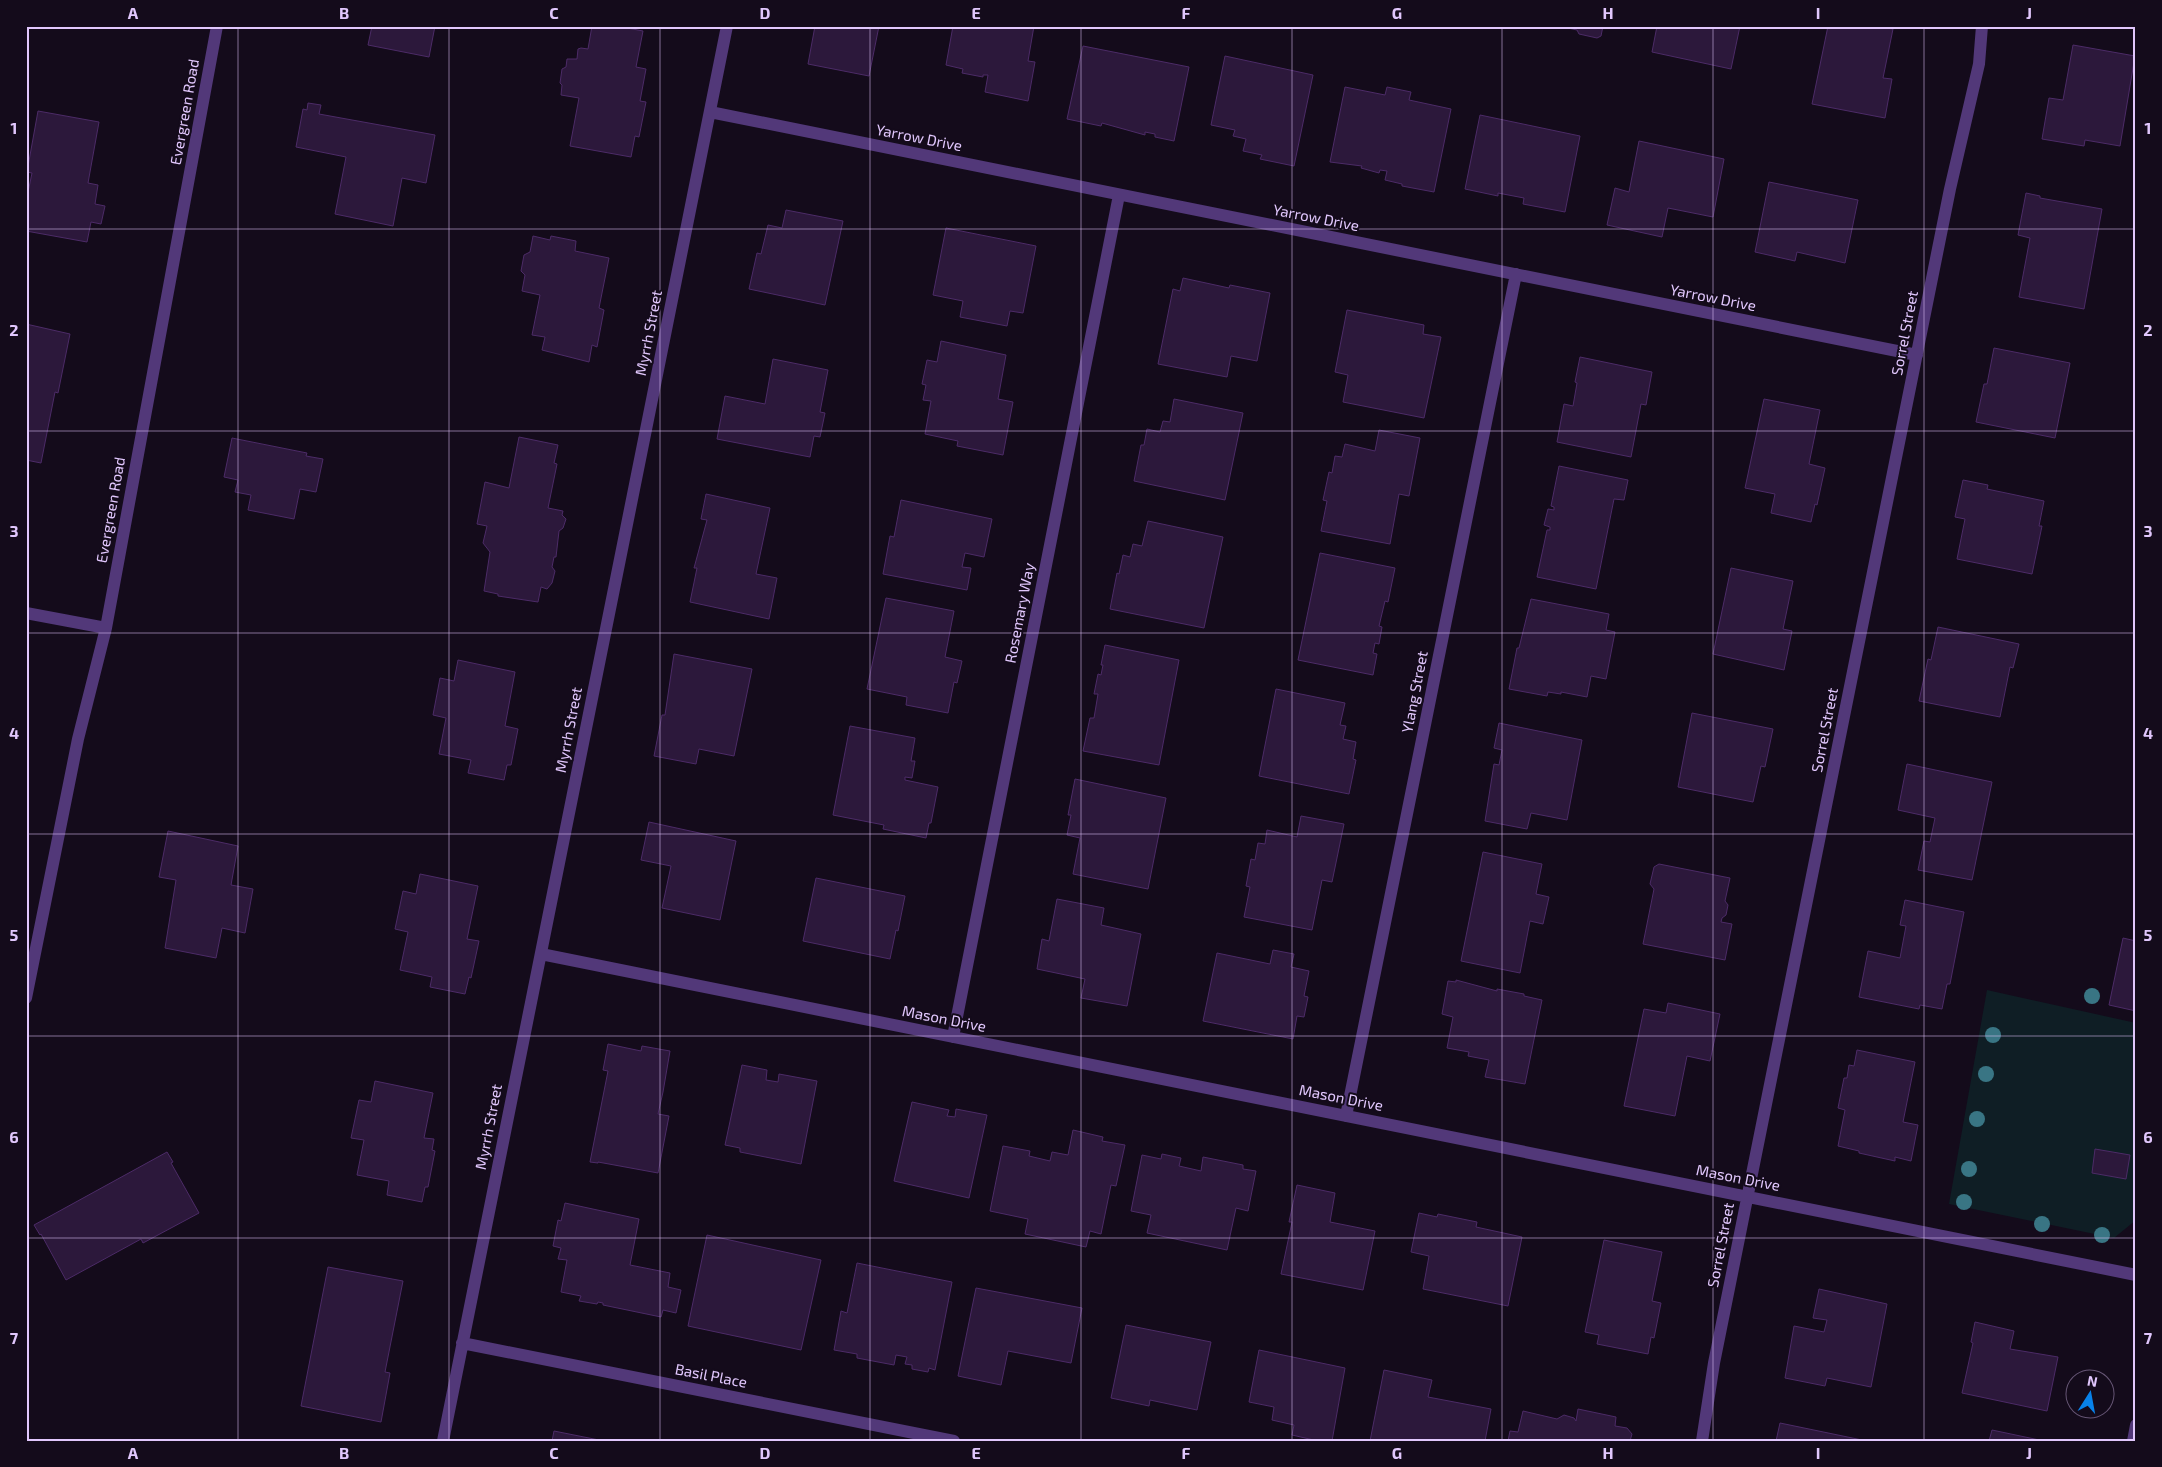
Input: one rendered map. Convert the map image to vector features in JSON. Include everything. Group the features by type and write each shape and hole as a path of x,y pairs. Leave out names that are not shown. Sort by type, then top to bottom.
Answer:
{"street":[{"name":"Evergreen Road","path":"26,998 78,739 106,628 217,26"},
{"name":"Myrrh Street","path":"443,1441 727,26"},
{"name":"Sorrel Street","path":"1702,1441 1714,1363 1747,1197 1950,190 1979,64 1982,26"},
{"name":"Yarrow Drive","path":"710,112 1917,355"},
{"name":"Rosemary Way","path":"953,1037 1119,195"},
{"name":"Ylang Street","path":"1346,1116 1516,274"},
{"path":"26,613 106,628"},
{"name":"Mason Drive","path":"541,954 2136,1274"},
{"name":"Basil Place","path":"462,1343 954,1441"},
{"path":"2133,1441 2136,1425"}],"shaded area":[{"path":"1987,990 2136,1023 2136,1220 2114,1238 1949,1204"}],"building":[{"path":"372,26 435,26 429,57 368,45"},
{"path":"592,26 617,26 643,31 636,67 646,69 640,101 646,102 639,137 635,136 631,157 570,146 579,98 561,95 562,69 566,67 567,59 577,59 578,49 588,49"},
{"path":"815,26 879,26 869,76 808,64"},
{"path":"953,26 1034,26 1028,61 1035,62 1028,101 985,92 988,75 983,75 983,77 962,73 963,69 946,65"},
{"path":"1559,26 1603,26 1601,36 1597,38 1579,34 1577,30"},
{"path":"1657,26 1740,26 1731,69 1652,52"},
{"path":"1828,26 1880,26 1893,29 1883,78 1892,79 1885,118 1812,104"},
{"path":"2073,45 2135,56 2120,146 2085,140 2084,146 2042,139 2049,98 2063,100"},
{"path":"1083,46 1189,67 1174,141 1155,137 1155,134 1145,132 1145,135 1102,123 1101,126 1067,119"},
{"path":"1225,56 1313,75 1294,166 1260,159 1262,155 1243,151 1246,139 1233,136 1235,130 1211,125"},
{"path":"1345,87 1385,95 1387,87 1411,92 1409,100 1451,109 1434,192 1402,186 1402,184 1385,180 1387,171 1380,170 1379,173 1361,168 1362,166 1330,162"},
{"path":"308,103 321,105 319,114 435,135 426,183 402,178 393,226 335,214 346,157 296,147 303,109 307,110"},
{"path":"38,111 99,122 88,183 98,185 95,204 105,206 101,224 91,222 87,242 26,231 26,202 32,173 27,172"},
{"path":"1480,115 1580,136 1565,212 1523,204 1524,198 1498,193 1498,196 1465,189"},
{"path":"1639,141 1724,159 1713,217 1668,208 1662,237 1607,225 1615,188 1629,192"},
{"path":"1769,182 1858,200 1845,263 1797,252 1795,261 1755,252"},
{"path":"2026,193 2040,196 2040,198 2102,209 2084,309 2019,297 2030,238 2018,235"},
{"path":"786,210 843,221 825,305 749,289 757,253 761,254 768,225 782,228"},
{"path":"946,228 1036,246 1023,313 1010,311 1007,326 960,317 963,301 933,295"},
{"path":"533,236 550,240 551,236 576,241 575,251 609,258 599,308 604,310 597,347 592,345 589,362 542,350 545,337 532,335 540,295 522,291 525,275 521,271 524,255 530,252"},
{"path":"1183,278 1229,288 1230,285 1270,293 1257,361 1231,356 1227,377 1158,364 1173,289 1180,291"},
{"path":"1347,310 1424,325 1423,334 1441,337 1424,418 1343,402 1348,375 1335,372"},
{"path":"26,324 70,334 58,393 55,392 41,463 26,460"},
{"path":"941,341 1006,355 998,399 1013,402 1003,455 957,446 958,441 925,434 931,401 923,400 926,385 922,384 927,360 937,362"},
{"path":"1994,348 2070,363 2055,438 1976,422 1984,384 1987,384"},
{"path":"1580,357 1652,372 1646,405 1641,404 1631,457 1557,442 1564,404 1573,406"},
{"path":"773,359 828,370 820,412 825,413 820,437 814,436 810,457 717,439 725,396 765,404"},
{"path":"1174,399 1243,413 1225,500 1134,481 1141,445 1144,445 1147,429 1160,432 1163,421 1170,422"},
{"path":"1764,399 1820,410 1809,464 1825,468 1817,505 1815,504 1811,522 1771,513 1775,494 1745,488"},
{"path":"1379,430 1420,438 1409,496 1399,494 1390,544 1321,531 1327,501 1323,500 1329,472 1332,473 1335,456 1342,457 1345,444 1375,451"},
{"path":"519,437 558,445 554,463 557,464 548,508 563,511 562,515 566,519 563,528 559,531 556,557 554,557 552,567 555,571 552,583 547,589 541,587 538,602 498,596 498,594 484,591 490,552 483,543 487,526 477,524 485,482 509,488"},
{"path":"232,438 307,453 306,456 323,459 316,492 300,489 294,519 248,510 251,495 235,492 238,480 224,477"},
{"path":"1559,466 1628,480 1624,500 1614,499 1596,589 1537,577 1547,530 1550,530 1550,527 1544,525 1548,509 1554,510 1554,507 1551,506"},
{"path":"1963,480 1988,485 1987,489 2044,501 2039,526 2042,526 2032,574 1957,559 1965,519 1955,517"},
{"path":"706,494 770,508 756,574 777,578 769,619 690,602 697,568 694,568 707,520 701,519"},
{"path":"901,500 992,519 984,557 965,553 962,567 971,568 967,590 883,574 890,536 894,537"},
{"path":"1148,521 1223,537 1204,628 1110,609 1117,573 1119,574 1123,555 1130,557 1133,544 1142,546"},
{"path":"1320,553 1395,568 1388,602 1385,601 1379,626 1382,627 1379,644 1375,643 1373,653 1377,654 1373,675 1298,660"},
{"path":"1731,568 1793,581 1783,629 1792,631 1784,670 1713,654"},
{"path":"886,598 954,611 945,657 962,661 957,683 954,682 948,713 906,705 907,697 867,689"},
{"path":"1531,599 1609,614 1606,630 1615,632 1606,679 1591,676 1587,697 1561,692 1561,694 1548,692 1547,696 1509,689 1517,648 1519,648"},
{"path":"1938,627 2019,644 2013,668 2010,667 2000,717 1919,701 1928,659 1931,660"},
{"path":"1105,645 1179,660 1159,765 1083,751 1090,718 1094,718 1098,694 1094,694 1098,674 1101,675"},
{"path":"674,654 752,669 734,756 699,749 696,764 654,756 662,715 665,715"},
{"path":"458,660 515,672 505,726 518,729 511,765 507,765 504,780 468,773 471,760 439,754 446,718 433,715 440,678 454,681"},
{"path":"1276,689 1345,703 1340,725 1346,726 1343,739 1356,742 1353,759 1356,760 1349,794 1259,776"},
{"path":"1692,713 1773,729 1765,767 1761,766 1753,802 1678,787"},
{"path":"1499,723 1582,740 1567,820 1531,813 1527,829 1485,821 1494,764 1499,765 1502,750 1494,748"},
{"path":"850,726 915,738 911,761 915,761 912,778 905,777 905,780 938,787 926,838 883,829 884,825 833,815"},
{"path":"1907,764 1992,782 1972,880 1918,870 1924,841 1930,842 1935,818 1898,810"},
{"path":"1075,779 1166,798 1148,889 1073,874 1080,838 1067,835 1071,815 1068,815"},
{"path":"1301,816 1344,824 1332,882 1322,880 1312,930 1244,917 1250,887 1246,886 1251,859 1255,860 1258,843 1265,844 1267,830 1297,837"},
{"path":"649,822 736,841 720,920 662,908 671,866 641,860"},
{"path":"168,831 238,846 231,885 253,889 245,933 222,928 216,958 165,948 176,880 159,877"},
{"path":"1483,852 1542,864 1536,894 1549,897 1543,924 1530,921 1520,973 1461,961"},
{"path":"1659,864 1730,878 1725,901 1728,905 1726,915 1722,918 1721,922 1732,924 1725,960 1643,944 1654,889 1650,884 1654,867"},
{"path":"420,874 478,886 467,939 479,941 471,978 469,977 465,994 430,987 432,977 400,970 408,932 395,929 403,891 416,894"},
{"path":"816,878 905,896 890,959 803,941"},
{"path":"1057,899 1104,908 1101,925 1141,934 1127,1006 1081,998 1085,979 1037,969 1042,939 1049,941"},
{"path":"1905,900 1964,912 1950,984 1947,984 1942,1009 1920,1005 1919,1009 1859,997 1868,951 1900,958 1906,926 1900,925"},
{"path":"2123,938 2136,941 2136,1011 2109,1005"},
{"path":"1273,950 1294,954 1291,967 1309,971 1304,996 1308,997 1304,1017 1297,1016 1293,1039 1203,1021 1217,953 1270,964"},
{"path":"1456,980 1497,991 1497,989 1524,994 1524,996 1542,1000 1525,1084 1485,1077 1489,1060 1468,1056 1469,1052 1447,1048 1453,1017 1442,1014 1448,981 1456,982"},
{"path":"1668,1003 1720,1014 1710,1061 1687,1056 1675,1116 1624,1106 1644,1009 1666,1013"},
{"path":"608,1044 641,1051 642,1046 670,1051 658,1114 669,1116 658,1173 590,1162 608,1071 603,1070"},
{"path":"1857,1050 1915,1062 1903,1122 1918,1125 1911,1161 1895,1157 1895,1161 1838,1146 1845,1110 1838,1108 1844,1078 1847,1078 1849,1065 1854,1066"},
{"path":"742,1065 767,1070 766,1080 778,1082 779,1074 817,1081 801,1164 740,1152 740,1148 725,1145"},
{"path":"375,1081 433,1093 424,1138 434,1139 432,1150 435,1151 428,1187 425,1187 422,1202 387,1195 389,1181 357,1175 364,1140 351,1138 359,1100 371,1102"},
{"path":"912,1102 949,1110 947,1116 955,1117 956,1109 987,1115 969,1198 894,1181"},
{"path":"1073,1130 1103,1137 1102,1141 1125,1145 1116,1186 1111,1185 1101,1234 1090,1231 1086,1247 1025,1234 1028,1219 990,1211 1003,1146 1030,1151 1029,1156 1050,1161 1052,1152 1068,1155"},
{"path":"2095,1149 2130,1155 2126,1179 2092,1173"},
{"path":"167,1152 173,1162 171,1163 199,1213 143,1243 141,1239 66,1280 41,1234 34,1225"},
{"path":"1162,1154 1181,1158 1179,1166 1201,1171 1203,1157 1243,1165 1243,1169 1256,1171 1248,1211 1236,1208 1227,1250 1147,1233 1151,1215 1131,1211 1142,1155 1161,1159"},
{"path":"1297,1185 1335,1193 1330,1222 1375,1231 1363,1290 1281,1274 1292,1222 1289,1222"},
{"path":"565,1203 639,1219 630,1265 670,1273 668,1287 681,1290 676,1313 663,1310 661,1317 603,1305 603,1303 598,1302 597,1304 579,1301 581,1296 561,1292 567,1260 558,1259 561,1248 553,1246 558,1220 561,1221"},
{"path":"1419,1213 1437,1217 1438,1214 1477,1222 1476,1227 1522,1237 1508,1306 1423,1289 1429,1256 1411,1252"},
{"path":"707,1235 821,1260 801,1350 688,1326"},
{"path":"1604,1240 1662,1252 1652,1301 1661,1303 1654,1338 1651,1337 1648,1354 1597,1344 1599,1335 1585,1332"},
{"path":"857,1263 952,1282 935,1370 929,1368 928,1372 912,1369 912,1365 905,1364 907,1357 896,1355 894,1365 857,1358 857,1354 834,1350 841,1311 847,1313"},
{"path":"328,1267 403,1281 385,1372 390,1373 381,1422 301,1406"},
{"path":"976,1288 1082,1308 1071,1363 1008,1351 1001,1385 958,1376"},
{"path":"1819,1289 1887,1304 1871,1387 1827,1378 1825,1386 1785,1378 1794,1326 1824,1332 1827,1320 1813,1318"},
{"path":"1975,1322 2014,1331 2010,1349 2058,1357 2047,1411 1962,1393 1973,1343 1971,1342"},
{"path":"1126,1325 1211,1342 1197,1410 1150,1400 1149,1406 1111,1398"},
{"path":"1259,1350 1345,1368 1332,1441 1318,1441 1292,1435 1294,1425 1272,1420 1274,1407 1249,1402"},
{"path":"1384,1370 1432,1380 1428,1397 1491,1409 1485,1441 1370,1441"},
{"path":"1578,1409 1616,1417 1615,1426 1627,1428 1632,1434 1630,1441 1508,1441 1510,1431 1518,1432 1523,1411 1557,1419 1564,1415 1574,1418 1576,1421"},
{"path":"1780,1423 1862,1440 1862,1441 1776,1441"},
{"path":"1992,1430 2044,1441 1989,1441"},
{"path":"554,1431 604,1441 552,1441"}]}
